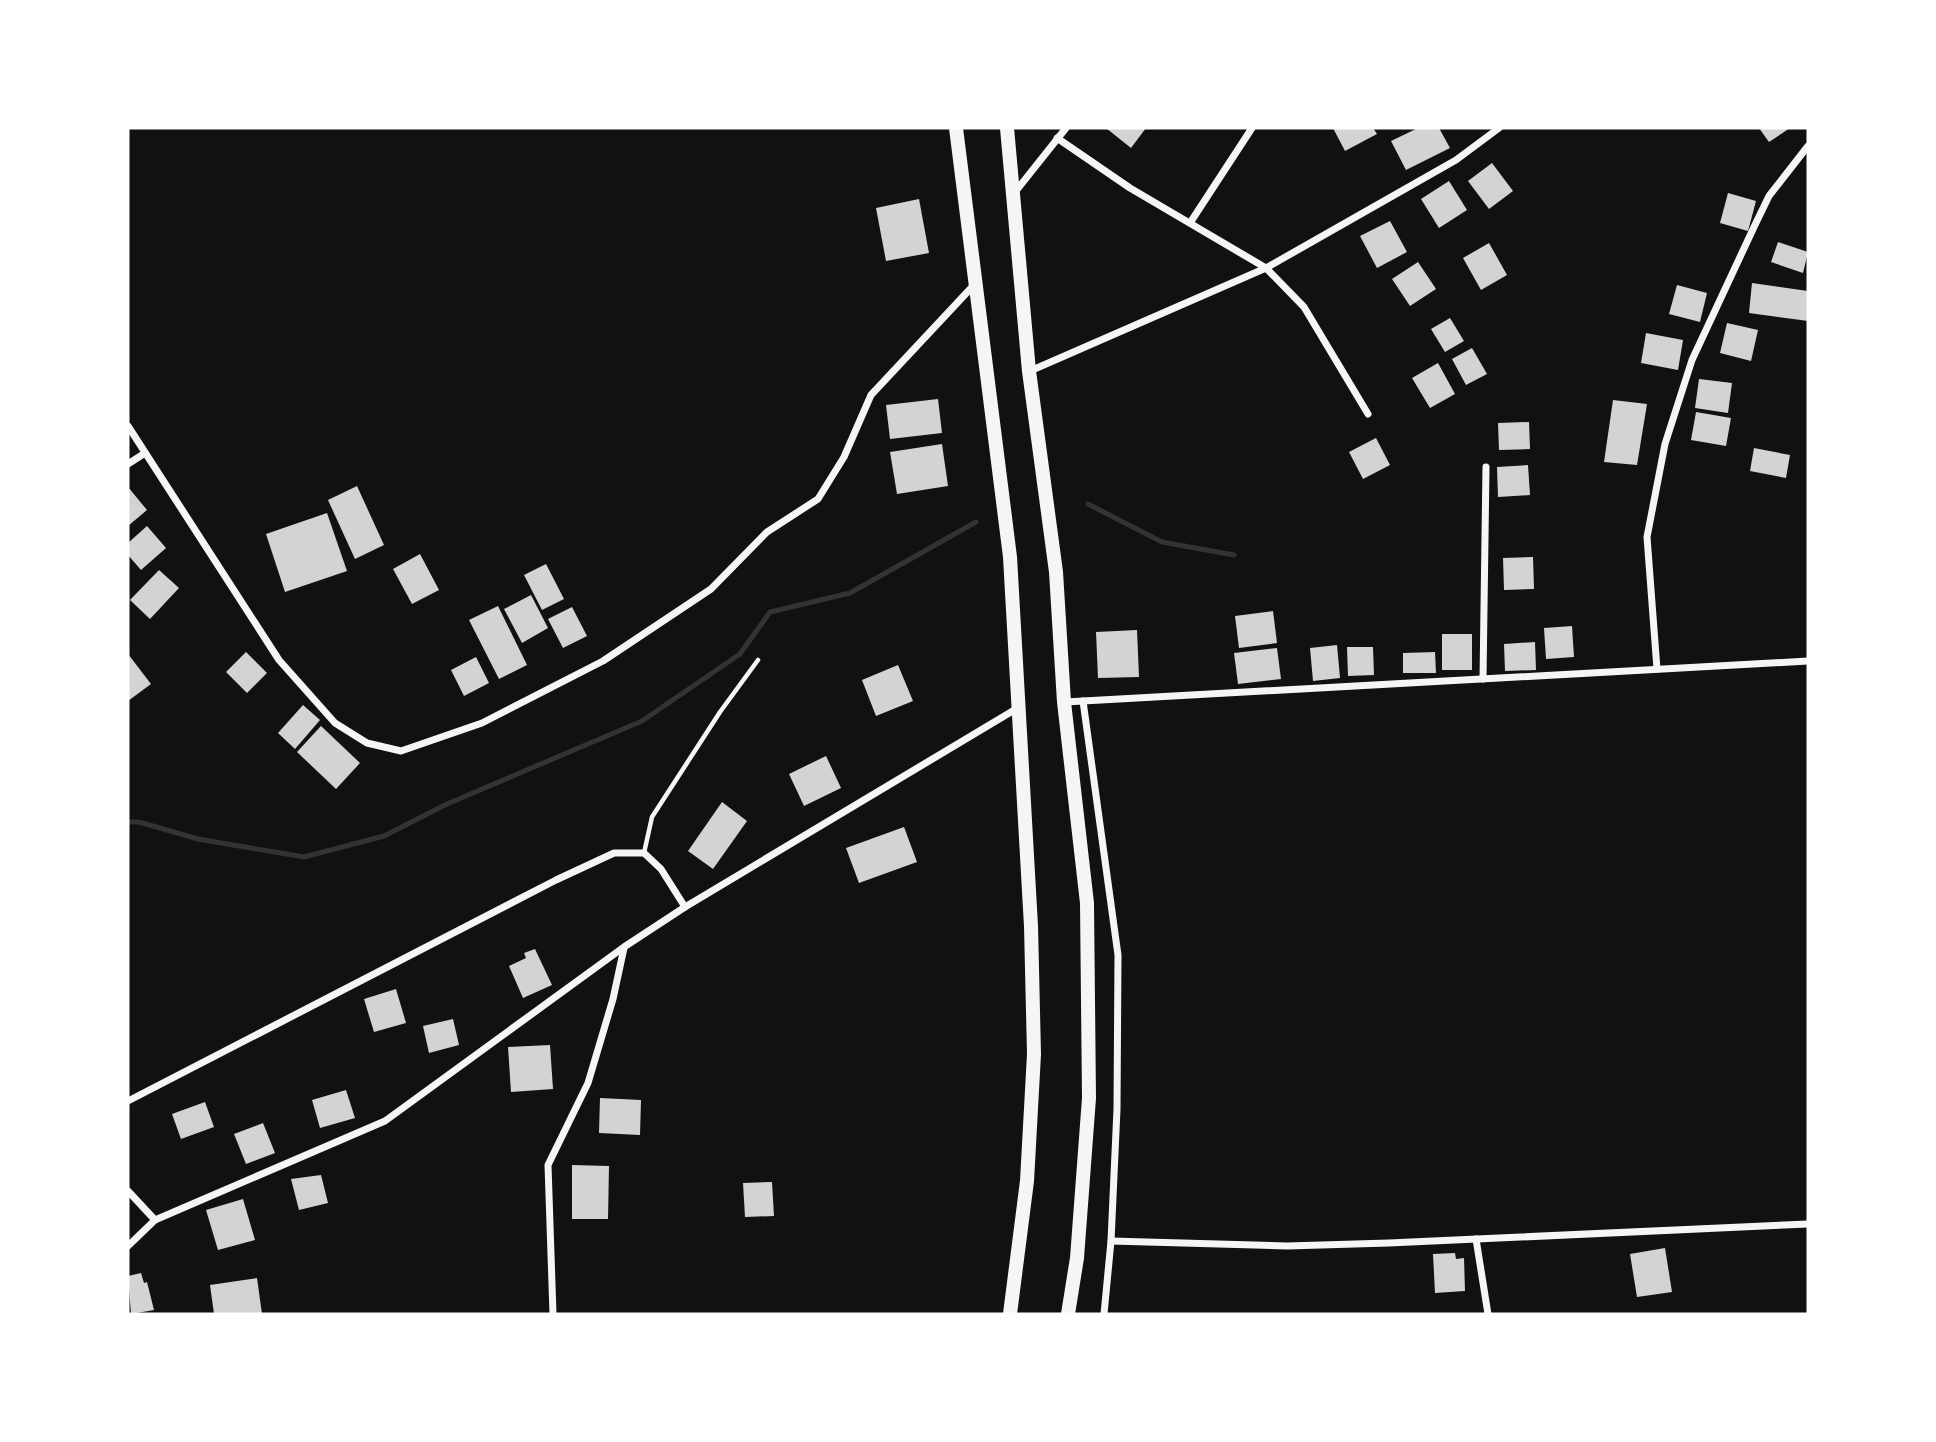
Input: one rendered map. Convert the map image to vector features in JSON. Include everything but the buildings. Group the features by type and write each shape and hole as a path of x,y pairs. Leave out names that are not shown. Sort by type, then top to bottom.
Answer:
{"highway":[{"path":"956,128 973,286 1010,557 1016,709 1031,926 1034,1054 1027,1181 1010,1314"},
{"path":"1007,128 1029,371 1056,572 1064,702 1087,903 1089,1098 1077,1258 1068,1314"}],"street":[{"path":"1014,193 1066,128"},
{"path":"1189,223 1252,128"},
{"path":"1029,371 1266,268 1457,160 1499,128"},
{"path":"1057,138 1189,223 1266,268 1304,306 1368,414"},
{"path":"1657,669 1647,537 1665,444 1692,360 1754,227 1769,196 1808,146"},
{"path":"128,426 279,660 335,723 367,743 401,751 482,723 603,661 710,589 767,532 818,499 844,457 871,395 973,286"},
{"path":"128,464 145,453"},
{"path":"1483,678 1486,467"},
{"path":"1064,702 1808,661"},
{"path":"1083,701 1118,955 1111,1241 1104,1314"},
{"path":"128,1246 155,1220 385,1121 624,947 685,907 1016,709"},
{"path":"128,1101 588,863 614,853 644,853 661,869 685,907"},
{"path":"553,1314 548,1165 588,1083 613,999 624,947"},
{"path":"128,1191 155,1220"},
{"path":"1111,1241 1287,1245 1808,1224"},
{"path":"1476,1239 1488,1314"}],"lane":[{"path":"644,853 652,817 720,712 758,660"}],"waterway":[{"path":"1088,504 1162,542 1234,555"},
{"path":"128,822 139,822 198,839 304,857 384,836 447,804 642,721 740,654 770,612 850,593 976,522"}]}
